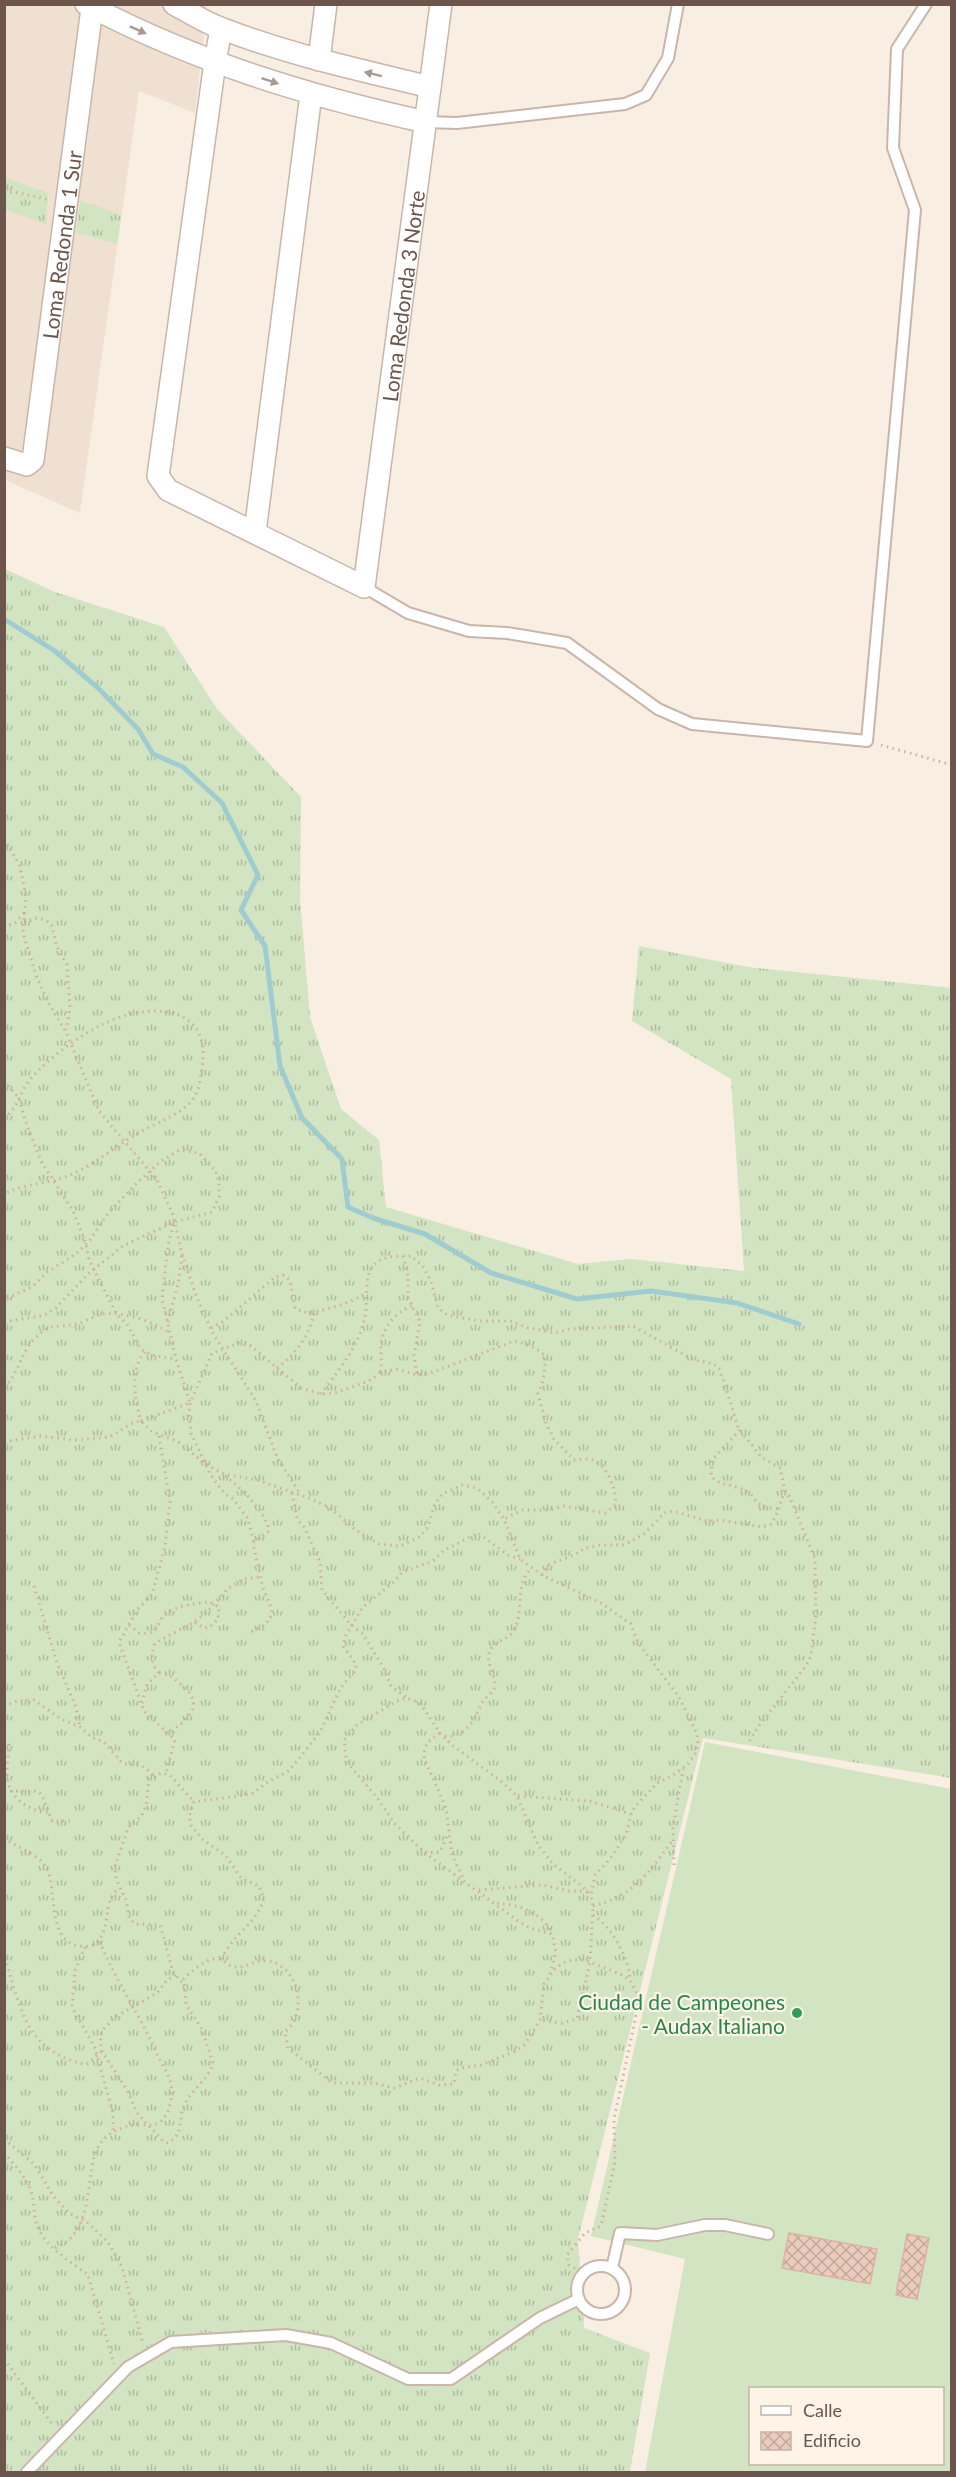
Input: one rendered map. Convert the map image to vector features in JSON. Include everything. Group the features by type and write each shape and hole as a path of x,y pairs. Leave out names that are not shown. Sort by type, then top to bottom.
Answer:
{"street":[{"path":"174,4 221,28 319,60 430,87"},
{"path":"319,60 326,4"},
{"name":"Loma Redonda 3 Norte","path":"364,586 441,4"},
{"path":"89,6 215,62 311,94 426,122"},
{"name":"Loma Redonda 1 Sur","path":"9,461 27,465 33,460 89,6"},
{"path":"221,28 158,476 168,490 364,586"},
{"path":"255,532 311,94"}],"lane":[{"path":"426,122 457,123 625,104 646,95 668,58 678,4"},
{"path":"364,586 408,613 469,631 507,633 567,643 658,709 692,724 867,741 915,210 893,148 897,49 926,4"},
{"path":"612,2268 620,2233 657,2235 691,2227 715,2225 768,2234"},
{"path":"602,2266 612,2268 621,2276 625,2287 624,2298 617,2308 607,2313 596,2314 586,2308 579,2299 579,2281 584,2274 592,2268 602,2266"},
{"path":"27,2472 128,2367 171,2342 286,2335 331,2343 408,2379 451,2379 540,2318 579,2299"}],"path":[{"path":"4,193 15,192 66,204"},
{"path":"867,741 951,765"},
{"path":"4,839 19,864 26,897 23,933 27,952 49,1004 66,1032 99,1111 124,1144 150,1170 166,1200 197,1298 210,1329 256,1401 274,1450 302,1496"},
{"path":"4,928 16,922 26,912"},
{"path":"24,922 37,918 46,920 52,926 57,947 67,965 70,1007 66,1032"},
{"path":"4,1118 9,1115 36,1073 71,1044 100,1026 130,1013 147,1011 179,1014 191,1022 199,1034 204,1055 195,1096 175,1116 152,1126 69,1176 27,1185 4,1194"},
{"path":"4,1081 20,1098 28,1131 45,1170 73,1211 86,1244 86,1253 117,1315 127,1324 145,1352 176,1359"},
{"path":"4,1322 45,1315 56,1308 77,1284 133,1240 174,1222 212,1212 219,1197 216,1172 204,1158 190,1150 180,1150 172,1154 150,1170 109,1212 86,1244 69,1260 46,1273 32,1287 5,1299"},
{"path":"174,1222 168,1245 162,1299 176,1359 190,1403 191,1432 204,1463 224,1493 233,1499 247,1517 254,1540 259,1577 272,1610 266,1624 249,1633"},
{"path":"168,1325 178,1284 182,1254"},
{"path":"403,1256 408,1275 406,1289 420,1322 414,1355 417,1375"},
{"path":"321,1394 357,1339 366,1315 366,1292 370,1270 382,1258 403,1256 411,1256 422,1265 431,1281 438,1308 447,1315 479,1321 510,1321 525,1327 555,1333 570,1329 633,1326 692,1359 714,1364 719,1369 740,1430 761,1457 780,1468 785,1490 815,1559 816,1616 811,1656 799,1676 758,1727 749,1742"},
{"path":"210,1329 224,1321 275,1277 283,1275 290,1281 293,1289 292,1301 296,1308 304,1312 361,1298 366,1292"},
{"path":"380,1373 383,1359 380,1346 385,1330 403,1309 413,1306"},
{"path":"278,1368 293,1356 313,1320 314,1311"},
{"path":"4,1387 13,1378 32,1341 50,1327 77,1324 103,1314 158,1324 170,1334"},
{"path":"4,1442 39,1436 74,1440 110,1437 134,1422 190,1403 209,1357 221,1348 239,1343 252,1346 301,1388 321,1394 335,1393 369,1381 380,1373 396,1369 417,1375 428,1374 514,1341 534,1347 546,1357 543,1381 538,1394 546,1423 556,1442 574,1460 592,1459 600,1465 616,1491 615,1505 604,1513 564,1506 550,1510 522,1510 504,1519"},
{"path":"145,1352 138,1359 135,1386 141,1421 159,1436 177,1441 204,1463 224,1474 245,1493 267,1521 269,1528 268,1532 254,1540"},
{"path":"740,1430 712,1460 711,1476 723,1485 742,1489 763,1508 779,1509"},
{"path":"159,1436 169,1492 169,1528 152,1594 137,1610 119,1642 141,1705 175,1740 166,1773"},
{"path":"224,1474 257,1480 330,1508 366,1538 389,1545 405,1544 424,1533 437,1499 454,1487 462,1485 477,1488 492,1502 504,1519 520,1558 542,1575 601,1603 631,1624 638,1643 679,1697 697,1734 696,1753 683,1769 657,1783 645,1794 630,1814 626,1835 610,1859 595,1875 591,1896 593,1915 590,1962 577,2019 562,2023 540,2020"},
{"path":"542,1575 550,1564 585,1548 600,1545 624,1545 644,1534 664,1513 673,1511 707,1521 720,1520 763,1527 771,1524 785,1490"},
{"path":"292,1493 297,1519 304,1527 320,1562 322,1590 369,1644 391,1686 397,1693 420,1703 442,1735 517,1796 538,1845 553,1864 591,1896"},
{"path":"194,1802 252,1794 269,1781 289,1771 320,1732 340,1689 356,1669 356,1664 343,1646 346,1635 362,1608 395,1581 402,1572 433,1561 443,1551 478,1533 509,1556 520,1558"},
{"path":"464,1880 452,1855 446,1808 424,1758 424,1749 428,1741 442,1735 454,1737 462,1733 470,1725 483,1701 492,1693 495,1685 488,1656 492,1646 512,1634 517,1620 523,1579 531,1568"},
{"path":"159,1673 152,1665 155,1643 194,1622 215,1604 227,1589 244,1579 259,1577"},
{"path":"34,1587 57,1663 76,1707 80,1727"},
{"path":"129,1625 139,1633 152,1633 157,1630 163,1617 174,1610 202,1602 219,1607 215,1625 204,1628 194,1622"},
{"path":"141,1705 147,1684 159,1673 167,1673 190,1691 194,1698 190,1716 169,1733"},
{"path":"407,1698 388,1705 357,1725 344,1740 344,1749 350,1766 378,1798 403,1833 425,1853 530,1928 552,1934"},
{"path":"4,1706 17,1701 34,1700 62,1719 80,1727 93,1738 104,1742 122,1763 145,1766 153,1775"},
{"path":"4,1740 9,1745 7,1781 12,1792 27,1807 36,1811 48,1812"},
{"path":"674,1865 673,1840 683,1769"},
{"path":"176,1975 167,1980 157,1993 106,2024 100,2042 102,2051 128,2092 137,2113 168,2143 175,2138 180,2129 183,2108 209,2074 213,2063 202,2029 186,2005 183,1983 176,1975 160,1925 135,1924 129,1918 126,1900 116,1879 116,1866 127,1831 131,1824 141,1817 146,1806 149,1779 153,1775 166,1773 177,1780 194,1802"},
{"path":"4,1791 37,1791 42,1795 52,1821 70,1821"},
{"path":"517,1796 589,1802 630,1814"},
{"path":"194,1802 189,1816 197,1832 208,1844 226,1856 241,1878 259,1886 264,1898 258,1916 238,1935 222,1960"},
{"path":"425,1853 440,1852 448,1838 449,1826"},
{"path":"4,1838 38,1859 47,1868 54,1910 62,1935 71,1944 93,1946 99,1940 105,1928 112,1896 119,1888"},
{"path":"593,1906 605,1903 633,1889 644,1879 673,1840"},
{"path":"477,1890 543,1885 569,1891 587,1891"},
{"path":"183,1983 190,1972 214,1959 222,1960 233,1967 244,1967 259,1960 276,1963 290,1974 298,1999 296,2015 285,2032 288,2048 332,2083 374,2083 393,2088 420,2078 439,2085 451,2086 454,2084 456,2071 459,2068 481,2065 516,2051 525,2044 540,2020 542,1993 556,1952 552,1934 542,1918 533,1913 510,1905 495,1904"},
{"path":"584,2274 569,2265 567,2255 585,2233 601,2226 615,2162 614,2119 638,2006 625,1957 607,1929 593,1915"},
{"path":"55,2248 72,2238 84,2217 97,2148 104,2137 113,2131 140,2125 152,2126 162,2122 170,2106 171,2085 99,1940"},
{"path":"85,1947 75,1971 71,1999 76,2015 90,2038 97,2056 113,2114 113,2131"},
{"path":"4,1952 22,2008 34,2035 77,2064 87,2064 102,2051"},
{"path":"549,1977 555,1969 572,1960 590,1962 630,1980"},
{"path":"4,2139 35,2165 53,2196 69,2213 99,2232 108,2242 122,2267 147,2356"},
{"path":"4,2153 19,2171 31,2191 40,2233 69,2263 88,2275 118,2377"},
{"path":"4,2359 40,2411 63,2435"}],"shaded area":[{"path":"5,5 207,5 195,113 139,91 80,513 5,480"}],"green space":[{"path":"4,177 48,193 46,224 5,210"},
{"path":"80,200 121,215 117,244 76,233"},
{"path":"5,569 55,592 164,627 217,709 301,797 300,899 310,1017 341,1109 379,1140 386,1207 578,1264 631,1259 744,1271 731,1079 632,1021 639,946 748,967 952,988 951,1778 703,1738 578,2239 584,2328 650,2353 630,2472 5,2472"},
{"name":"Ciudad de Campeones - Audax Italiano","path":"705,1742 951,1789 951,2472 645,2472 685,2259 591,2236"}],"building":[{"path":"789,2233 877,2249 870,2284 782,2268"},
{"path":"907,2234 929,2238 917,2299 896,2295"}],"waterway":[{"path":"4,619 55,651 97,687 138,729 153,754 183,767 222,803 258,875 241,910 265,946 280,1066 302,1118 342,1159 348,1207 373,1218 425,1234 491,1273 577,1299 651,1291 737,1303 799,1324"}],"place":[{"name":"Ciudad de Campeones - Audax Italiano","path":"797,2013"}]}
